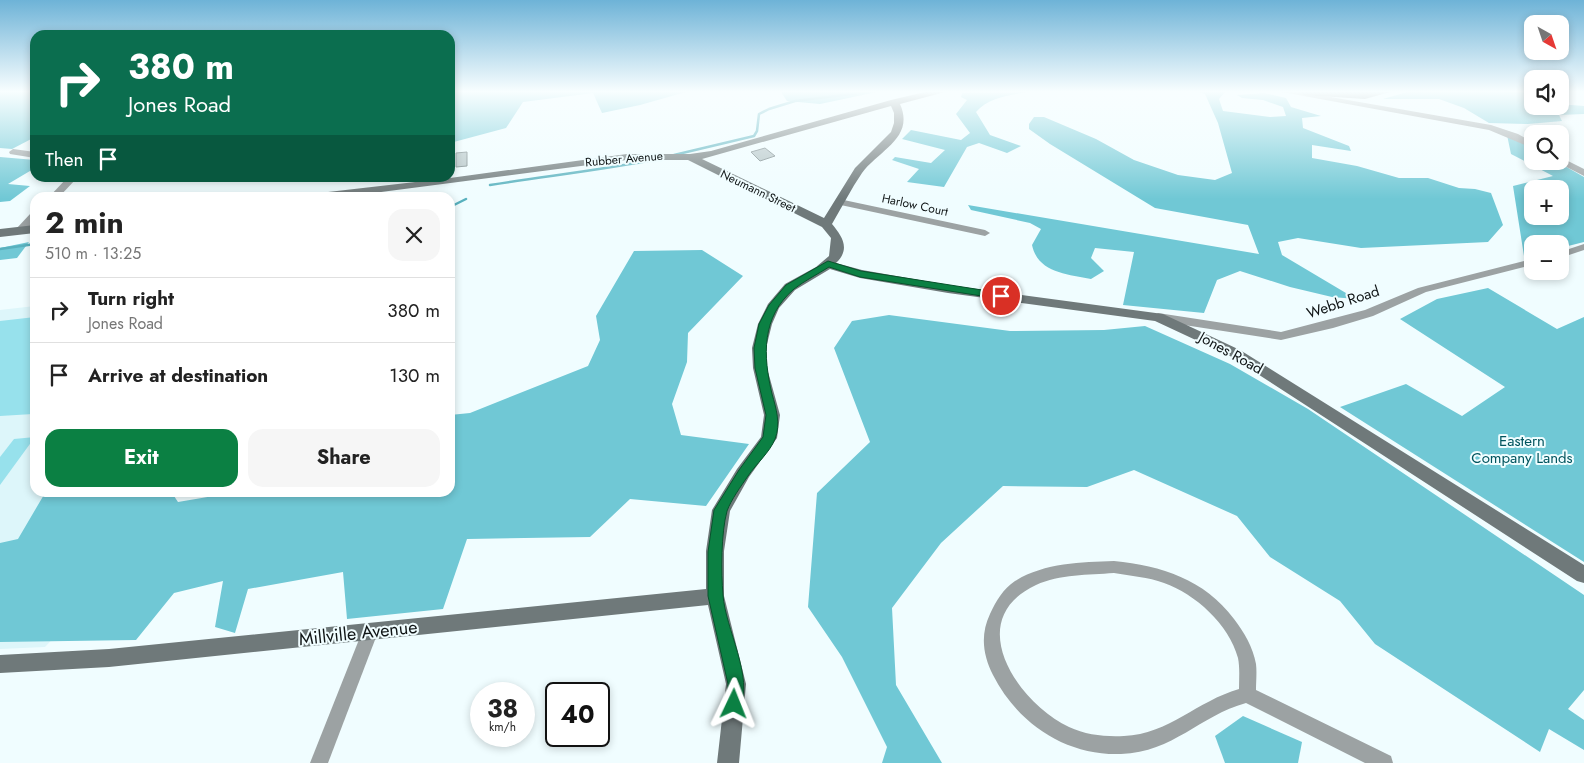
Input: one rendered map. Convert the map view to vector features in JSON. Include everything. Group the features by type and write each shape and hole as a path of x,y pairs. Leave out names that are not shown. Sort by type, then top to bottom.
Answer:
{"street":[{"name":"Rubber Avenue","path":"455,180 627,157 687,157 712,154 804,128"},
{"path":"728,763 736,684 715,596 715,552 721,510 743,473 769,438 772,415 760,368 759,348 765,324 773,307 790,287 828,264 835,257 838,244 837,238 826,224 860,169 894,137 898,128"},
{"path":"1489,128 1524,140"},
{"path":"13,152 30,154"},
{"name":"Neumann Street","path":"687,157 826,224"},
{"path":"1569,165 1584,173"},
{"path":"58,192 68,182"},
{"name":"Rubber Avenue","path":"352,192 435,182"},
{"name":"Harlow Court","path":"839,202 985,233"},
{"path":"20,230 30,220"},
{"path":"0,233 30,229"},
{"path":"1569,252 1584,247"},
{"name":"Jones Road","path":"828,264 860,274 948,289 1158,317 1235,353 1584,575"},
{"name":"Webb Road","path":"1158,317 1281,336 1330,325 1369,313 1422,290 1524,264"},
{"path":"1247,695 1248,667 1239,639 1222,614 1199,593 1173,579 1146,570 1114,567 1047,575 1019,587 1003,602 994,620 993,655 1007,681 1024,706 1048,725 1074,739 1106,745 1142,744 1165,736 1231,698 1247,695 1384,763"},
{"name":"Millville Avenue","path":"0,664 109,658 715,596"},
{"path":"319,763 370,632"}],"shaded area":[{"path":"30,307 30,497 157,497 165,519 45,647 0,649 0,310"},
{"path":"30,318 30,414 0,416 0,321"},
{"path":"30,437 30,444 0,485 0,457 14,439"}],"green space":[{"path":"0,128 30,128 30,140 12,149 0,148"},
{"path":"455,128 506,128 455,142"},
{"path":"966,128 985,128 990,135 1021,146 1007,153 979,143 967,147 944,187 907,182 919,169 892,160 895,157 931,163 945,150 902,139 911,130 961,140 970,133"},
{"path":"1029,128 1069,128 1096,139 1134,160 1178,175 1215,180 1232,173 1219,128 1303,128 1349,146 1351,151 1312,145 1312,158 1357,166 1399,178 1428,178 1459,188 1491,193 1503,225 1488,242 1361,248 1298,238 1278,242 1282,255 1356,299 1332,297 1290,287 1240,271 1217,280 1204,313 1123,305 1134,252 1095,248 1091,258 1104,271 1091,279 1055,271 1040,261 1032,245 1041,229 1030,223 971,210 968,205 1259,254 1248,225 1155,208 1050,144"},
{"path":"1507,135 1524,144 1524,161 1511,154"},
{"path":"0,157 30,160 30,171 8,184 30,186 10,201 0,202"},
{"path":"1569,168 1584,177 1584,242 1569,246 1569,235 1524,235 1524,256 1513,186 1524,183 1524,225 1569,225 1569,180 1537,180 1553,176 1542,170 1569,170"},
{"path":"29,242 17,258 0,260 0,248"},
{"path":"702,250 743,276 688,333 687,362 672,404 681,435 749,444 706,506 630,499 590,537 467,539 443,609 347,619 343,572 248,589 235,633 215,627 223,581 174,593 136,640 0,642 0,543 18,539 43,497 175,497 178,502 208,497 455,497 455,414 470,413 588,366 600,340 596,316 634,251"},
{"name":"Eastern Company Lands","path":"1488,288 1557,329 1584,317 1584,562 1340,407 1406,384 1462,416 1505,387 1400,319 1437,299"},
{"path":"889,315 1010,331 1104,330 1145,326 1230,364 1308,409 1584,595 1584,690 1568,709 1584,720 1584,750 1549,729 1540,752 1375,644 1340,601 1270,557 1237,516 1134,470 1087,487 1003,486 941,543 892,608 896,685 942,763 882,763 887,747 842,657 808,607 817,493 870,442 834,348 852,321"},
{"path":"1243,716 1302,742 1298,763 1225,763 1215,736"}],"building":[{"path":"765,148 775,156 760,161 751,152"},
{"path":"467,152 467,166 456,167 456,153"}],"waterway":[{"path":"674,155 754,136 757,128"},
{"path":"490,185 658,159"},
{"path":"455,204 466,199"},
{"path":"0,249 30,245"}],"route":[{"path":"734,704 736,684 715,596 715,552 721,510 743,473 769,438 772,415 760,368 759,348 765,324 773,307 790,287 828,264 852,272 887,279 1001,296"}]}
